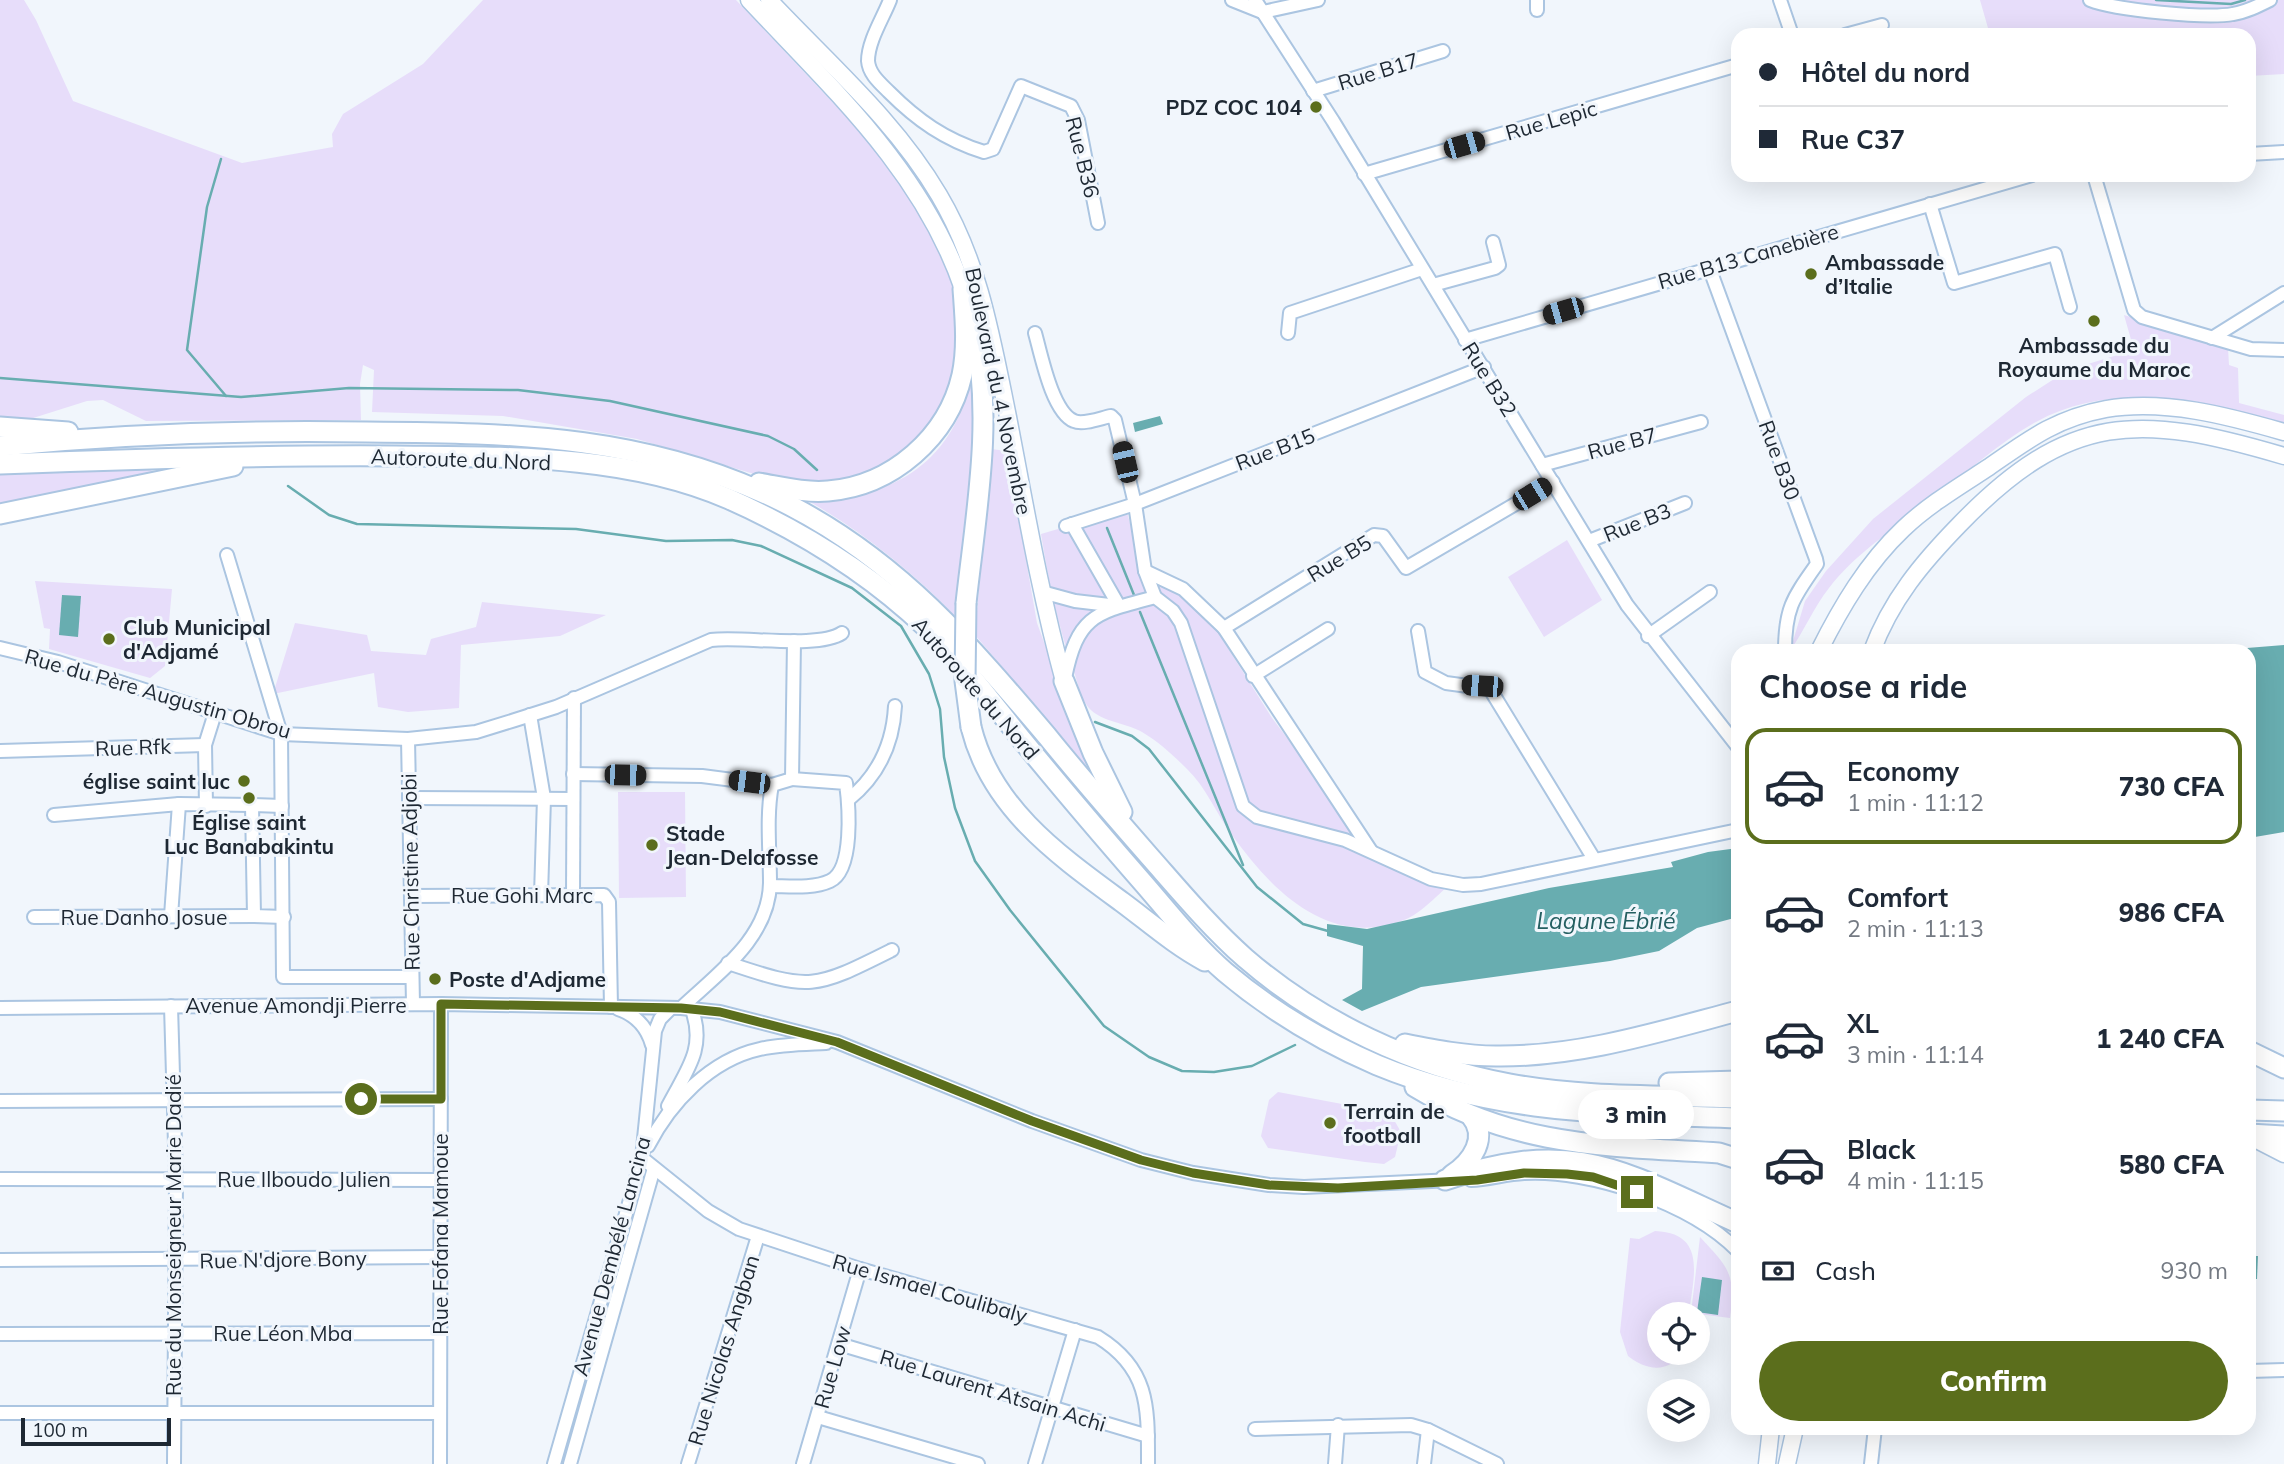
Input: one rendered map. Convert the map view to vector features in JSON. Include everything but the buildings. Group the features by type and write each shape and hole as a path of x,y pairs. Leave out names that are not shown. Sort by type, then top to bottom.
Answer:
{"highway":[{"path":"734,480 827,492 869,482 909,460 941,424 958,390 965,347 963,289"},
{"path":"963,289 975,330 984,404 983,447 967,603 965,681 971,727 993,782 1022,821 1077,869 1169,937 1224,972"},
{"path":"0,427 57,429 93,437"},
{"name":"Autoroute du Nord","path":"0,446 93,437 271,431 536,435 649,453 734,480 789,505 846,538 912,589 985,663 1195,908 1242,955 1296,997 1365,1036 1408,1055 1472,1076 1519,1086 1577,1091 1731,1098"},
{"path":"0,514 285,455"},
{"name":"Autoroute du Nord","path":"0,464 285,455 488,457 573,463 658,474 723,496 778,522 867,578 931,632 1110,845 1224,972 1320,1038 1382,1067 1467,1094 1526,1107 1579,1112 1731,1118"},
{"path":"1065,681 1093,753 1139,844"},
{"path":"1365,1036 1449,1053 1533,1055 1604,1046 1731,1013"},
{"path":"2256,1054 2284,1068"},
{"path":"1382,1067 1471,1115 1540,1138 1731,1156"},
{"path":"1577,1091 1639,1084 1731,1081"},
{"path":"2256,1110 2284,1111"},
{"path":"1445,1180 1466,1162 1479,1143 1478,1123 1471,1115"},
{"path":"2256,1135 2284,1136"},
{"path":"1445,1180 1501,1163 1561,1160 1622,1171 1671,1190 1731,1220"}],"main road":[{"name":"Boulevard du 4 Novembre","path":"749,0 876,136 905,173 944,237 963,289"},
{"name":"Boulevard du 4 Novembre","path":"769,0 888,122 939,195 958,230 978,282 990,327 1042,592 1065,681"},
{"path":"1823,644 1852,591 1903,528 2034,434 2068,418 2108,409 2175,408 2216,414 2284,432"},
{"path":"1875,644 1892,605 1930,554 1985,496 2038,457 2089,436 2142,428 2195,432 2284,456"},
{"path":"2256,1139 2284,1154"},
{"path":"1766,1464 1770,1435"},
{"path":"1787,1464 1793,1435"}],"street":[{"name":"Rue B36","path":"890,0 870,50 869,68 874,76 914,116 940,135 984,152 993,149 1020,86 1070,106 1078,120 1098,223"},
{"path":"1232,0 1263,12 1318,0"},
{"name":"Rue B32","path":"1255,0 1648,636 1731,738"},
{"path":"1780,0 1790,28"},
{"path":"2090,0 2114,6 2215,16 2248,10 2270,0"},
{"path":"1871,28 1882,25"},
{"name":"Rue B17","path":"1313,91 1443,51"},
{"name":"Rue Lepic","path":"1364,174 1731,67"},
{"path":"2256,154 2284,152"},
{"name":"Rue B13 Canebière","path":"1465,340 2007,182"},
{"path":"2096,182 2134,310 2142,317 2251,349 2284,350"},
{"path":"1930,204 1954,284 2055,254 2070,307"},
{"path":"1433,285 1495,268 1499,265 1493,242"},
{"name":"Rue B30","path":"1709,267 1816,559 1816,564 1787,610 1785,644"},
{"path":"1288,333 1290,313 1423,269"},
{"path":"2212,338 2284,293"},
{"path":"1035,333 1051,388 1071,420 1077,422 1114,416 1135,504 1144,571 1155,597 1173,611 1181,623 1243,806 1257,817 1324,834 1371,851 1431,879 1463,885 1481,884 1731,831"},
{"name":"Rue B15","path":"1119,606 1069,525 1135,504 1484,368"},
{"name":"Rue B7","path":"1542,465 1701,422"},
{"name":"Rue B5","path":"1224,628 1374,535 1383,536 1406,568 1553,482"},
{"name":"Rue B3","path":"1589,541 1685,503"},
{"path":"228,555 281,734 283,977 412,977"},
{"path":"1144,571 1183,589 1224,628 1253,676 1371,851"},
{"path":"1042,592 1074,601 1119,606"},
{"path":"1648,636 1710,592"},
{"path":"1065,681 1072,643 1082,628 1119,606 1155,597"},
{"path":"1253,676 1328,629"},
{"path":"1418,631 1425,673 1446,683 1490,689 1594,859"},
{"name":"Rue du Père Augustin Obrou","path":"0,648 58,662 281,734 408,739 476,733 574,698 711,640 738,637 794,641 834,638 842,632"},
{"path":"792,779 794,641"},
{"path":"573,895 574,698"},
{"path":"848,800 863,788 888,749 894,729 895,706"},
{"path":"206,806 205,745 215,713"},
{"path":"530,715 544,798 541,895"},
{"name":"Rue Christine Adjobi","path":"408,739 413,1004"},
{"name":"Rue Rfk","path":"0,751 205,745"},
{"path":"573,774 702,776 772,785 792,779 846,783 846,859 842,872 831,881 819,885 770,887"},
{"path":"681,1009 756,933 770,887 768,805 772,785"},
{"path":"409,798 573,799"},
{"path":"54,815 179,804 282,806"},
{"path":"170,916 179,804"},
{"path":"252,805 254,916"},
{"name":"Rue Gohi Marc","path":"411,896 607,897 611,1007"},
{"name":"Rue Danho Josue","path":"34,917 284,917"},
{"path":"728,962 773,978 813,983 836,978 892,950"},
{"name":"Avenue Amondji Pierre","path":"0,1008 441,1004 720,1012 837,1042 1032,1121 1172,1169 1257,1184 1338,1188 1477,1180 1524,1173 1593,1177 1676,1210 1731,1246"},
{"name":"Rue Fofana Mamoue","path":"440,1464 438,1413 441,1004"},
{"name":"Rue du Monseigneur Marie Dadié","path":"171,1006 176,1179 174,1464"},
{"path":"611,1007 635,1017 649,1036 654,1054"},
{"name":"Avenue Dembélé Lancina","path":"554,1464 642,1158 655,1031 660,1019 681,1009 698,1025 698,1046 642,1158"},
{"path":"663,1115 702,1079 740,1055 761,1049 837,1042"},
{"path":"0,1101 441,1099"},
{"name":"Rue Ismael Coulibaly","path":"642,1158 722,1220 758,1236 860,1269 1098,1337 1128,1360 1144,1394 1148,1464"},
{"path":"570,1464 654,1168"},
{"name":"Rue Ilboudo Julien","path":"0,1179 440,1180"},
{"name":"Rue Nicolas Angban","path":"688,1464 758,1236"},
{"name":"Rue N'djore Bony","path":"0,1260 439,1258"},
{"name":"Rue Low","path":"803,1464 860,1269"},
{"path":"1035,1464 1075,1330"},
{"name":"Rue Léon Mba","path":"0,1334 440,1333"},
{"name":"Rue Laurent Atsain Achi","path":"839,1344 1148,1436"},
{"path":"2256,1371 2284,1370"},
{"path":"0,1413 438,1413"},
{"path":"818,1417 978,1464"},
{"path":"1255,1429 1385,1423 1428,1430 1497,1464"},
{"path":"1335,1464 1338,1425"},
{"path":"1424,1464 1428,1430"},
{"path":"1871,1464 1874,1435"}],"shaded area":[{"path":"0,0 24,0 73,101 242,163 333,147 332,134 343,114 423,64 483,0 736,0 869,141 898,176 935,240 954,289 957,345 951,392 925,434 885,468 826,485 764,477 637,439 503,416 372,412 374,370 363,365 360,384 361,420 146,421 103,400 87,401 30,419 0,420"},
{"path":"1980,0 2284,0 2284,74 2256,76 2256,28 1988,28"},
{"path":"2124,315 2228,348 2229,365 2238,368 2239,403 2284,415 2284,425 2191,403 2128,398 2096,401 2066,409 2036,422 1998,447 1853,562 1824,595 1792,644 1805,601 1826,571 1873,519 2026,397 2068,370 2134,350"},
{"path":"971,376 974,466 957,618 886,553 805,499 865,493 891,484 914,471 934,454 950,432 963,406"},
{"path":"991,449 1007,451 1037,623 1091,771 975,635"},
{"path":"149,468 152,471 150,475 0,508 0,474"},
{"path":"1126,509 1143,569 1178,591 1214,626 1272,718 1368,845 1454,881 1417,913 1404,920 1377,927 1351,927 1304,909 1265,876 1227,827 1194,776 1176,759 1142,732 1097,715 1086,704 1058,619 1041,534"},
{"path":"1567,540 1602,600 1544,637 1508,577"},
{"name":"Club Municipal d'Adjamé","path":"35,581 172,589 165,666 150,678 49,649 50,629 44,628"},
{"path":"482,602 606,615 560,636 461,645 459,708 408,712 378,707 374,673 273,694 295,623 367,635 371,651 426,655 431,639 476,627"},
{"name":"Stade Jean-Delafosse","path":"618,792 685,792 686,897 619,898"},
{"name":"Terrain de football","path":"1278,1092 1390,1113 1401,1132 1395,1157 1384,1164 1268,1148 1261,1136 1269,1100"},
{"path":"1655,1231 1672,1234 1683,1240 1690,1249 1693,1260 1690,1302 1647,1302 1647,1365 1668,1365 1663,1367 1649,1367 1628,1356 1620,1332 1630,1238 1639,1239"},
{"path":"1700,1237 1724,1265 1731,1281 1730,1318 1710,1315 1710,1302 1692,1302"}],"water":[{"path":"1160,416 1163,424 1135,432 1133,423"},
{"path":"62,595 81,596 78,637 59,635"},
{"path":"2284,645 2284,832 2256,837 2256,647"},
{"name":"Lagune Ébrié","path":"1731,849 1731,919 1697,928 1659,951 1610,961 1421,987 1362,1011 1342,1000 1362,989 1363,946 1327,936 1327,924 1367,929 1549,888 1673,867 1671,862"},
{"path":"2256,1256 2258,1256 2257,1279"},
{"path":"1702,1277 1722,1280 1718,1315 1710,1314 1710,1302 1698,1302"}],"waterway":[{"path":"2156,0 2231,4 2245,0"},
{"path":"221,159 207,207 187,350 226,396"},
{"path":"0,378 241,397 349,388 518,390 610,401 768,436 794,449 817,470"},
{"path":"288,486 329,515 357,524 576,529 666,541 732,540 761,546 852,588 901,626 929,674 940,709 944,757 955,808 975,861 1010,910 1104,1026 1149,1057 1182,1071 1214,1072 1252,1066 1295,1045"},
{"path":"1107,528 1134,595"},
{"path":"1140,612 1243,865"},
{"path":"1095,722 1132,736 1149,749 1257,887 1303,924 1328,931"}],"place":[{"name":"PDZ COC 104","path":"1316,107"},
{"name":"Ambassade d’Italie","path":"1811,274"},
{"name":"Ambassade du Royaume du Maroc","path":"2094,321"},
{"name":"Club Municipal d'Adjamé","path":"109,639"},
{"name":"église saint luc","path":"244,781"},
{"name":"Église saint Luc Banabakintu","path":"249,798"},
{"name":"Stade Jean-Delafosse","path":"652,845"},
{"name":"Poste d'Adjame","path":"435,979"},
{"name":"Terrain de football","path":"1330,1123"}],"route":[{"path":"361,1099 441,1099 441,1004 681,1008 720,1012 837,1042 1032,1121 1141,1160 1223,1179 1269,1185 1338,1188 1477,1180 1524,1173 1567,1174 1593,1177 1637,1192"}]}
